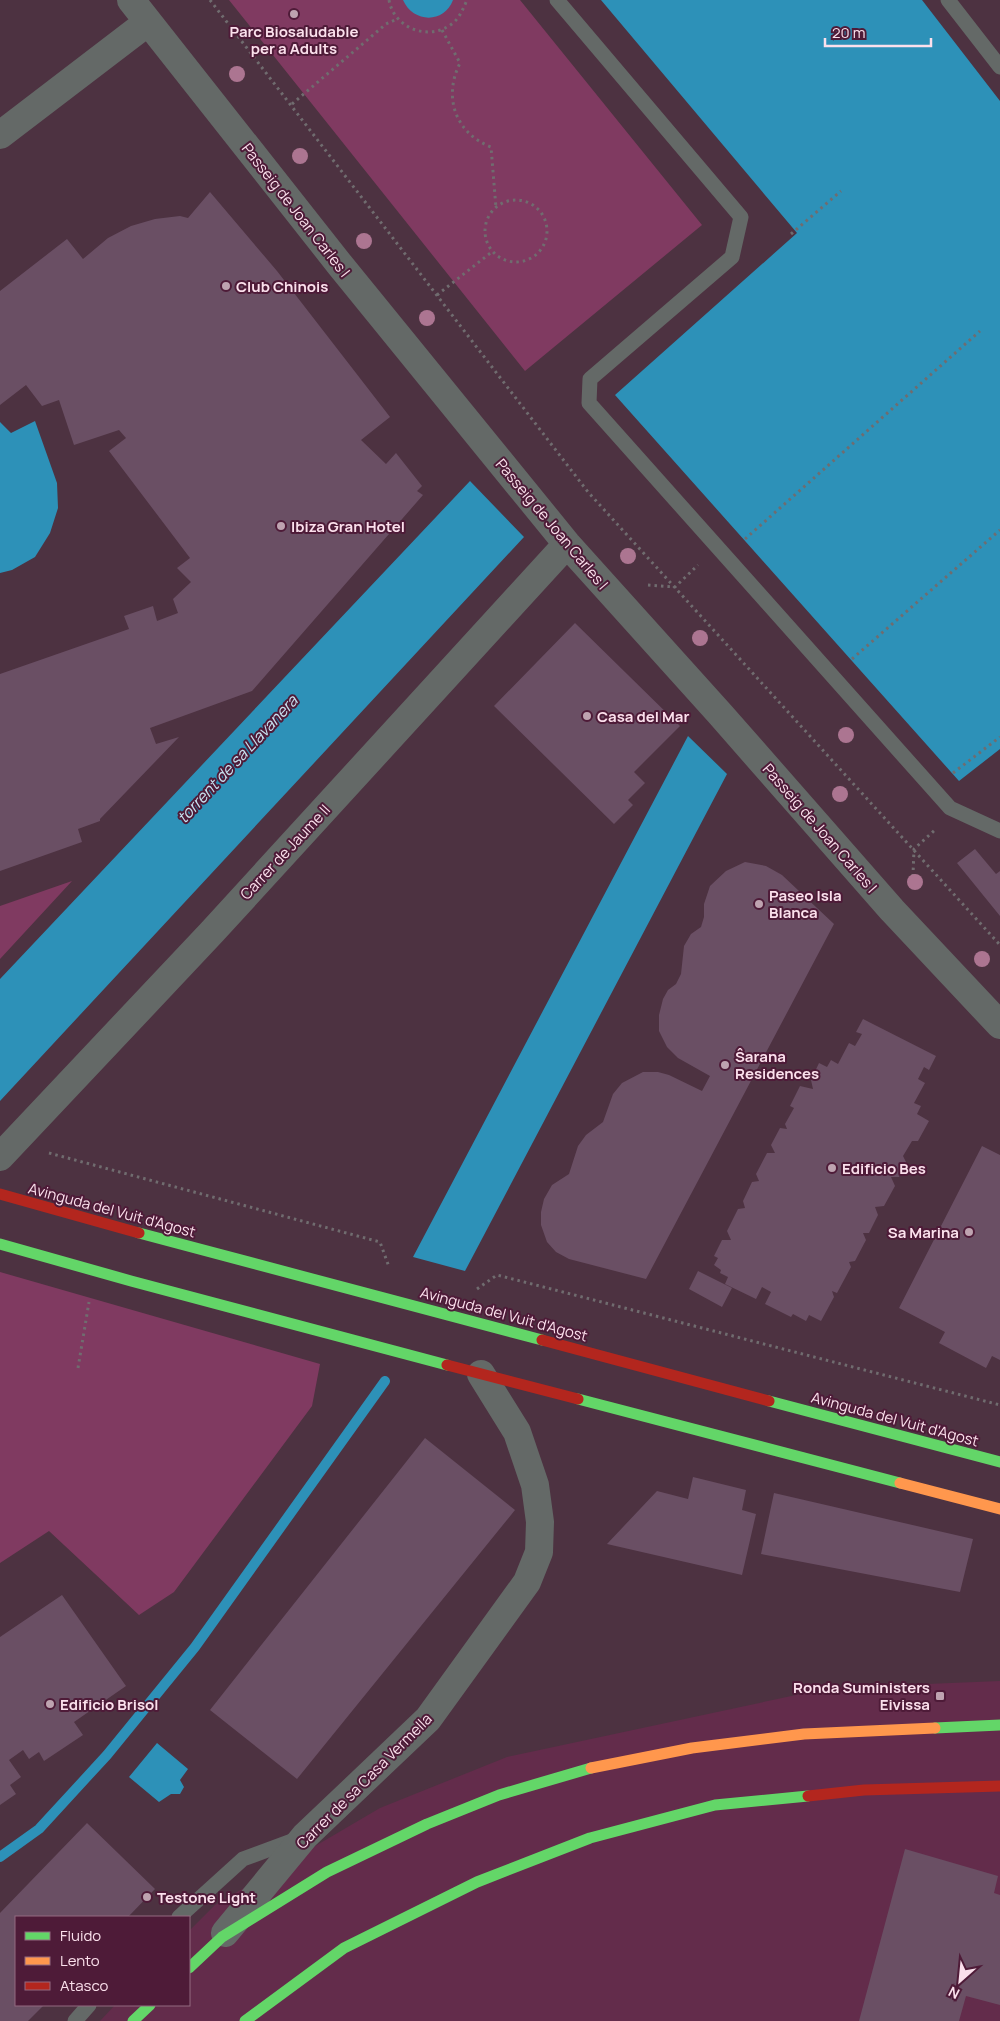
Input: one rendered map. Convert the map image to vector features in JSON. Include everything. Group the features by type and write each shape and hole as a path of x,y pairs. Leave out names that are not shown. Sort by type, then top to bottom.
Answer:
{"street":[{"name":"Passeig de Joan Carles I","path":"131,0 340,265 567,544 721,715 892,910 1000,1025"},
{"path":"0,134 148,22"},
{"name":"Carrer de Jaume II","path":"6,1150 225,918 567,544"},
{"name":"Avinguda del Vuit d'Agost","path":"0,1194 67,1214 1000,1462"},
{"path":"0,1244 481,1374 1000,1509"},
{"name":"Carrer de sa Casa Vermella","path":"222,1937 305,1836 428,1719 527,1582 539,1552 540,1522 535,1485 517,1432 481,1374"},
{"path":"190,1967 222,1937 327,1872 427,1824 498,1795 584,1770 692,1748 804,1734 1000,1725"},
{"path":"245,2021 344,1948 477,1882 590,1838 715,1805 864,1790 1000,1786"},
{"path":"133,2021 149,2006"}],"lane":[{"path":"557,0 742,216 732,257 590,379 589,403 950,808 1000,831"},
{"path":"948,0 1000,67"},
{"path":"179,1916 243,1859 305,1836"},
{"path":"75,2021 88,2006"}],"path":[{"path":"210,0 292,104 588,492 1000,945"},
{"path":"388,0 397,18 406,26 418,31 430,32 442,30 453,23 462,13 467,0"},
{"path":"292,104 386,24 397,18"},
{"path":"442,30 460,63 454,76 451,95 457,115 466,130 480,142 491,147 496,208"},
{"path":"791,234 841,190"},
{"path":"514,200 532,205 540,212 545,221 547,232 545,242 531,258 521,262 511,261 493,251 485,234 490,215 496,208 514,200"},
{"path":"437,295 493,251"},
{"path":"741,542 980,332"},
{"path":"847,664 1000,530"},
{"path":"610,593 621,582 674,587 717,548"},
{"path":"952,774 1000,737"},
{"path":"892,910 913,875 914,849 941,825 950,808"},
{"path":"6,1150 85,1161 380,1242 390,1272"},
{"path":"78,1368 94,1270"},
{"path":"470,1293 498,1276 1000,1405"}],"shaded area":[{"path":"229,0 520,0 702,225 525,371"},
{"path":"72,881 0,959 0,906"},
{"path":"0,1272 320,1364 312,1406 174,1592 139,1615 49,1531 0,1563"},
{"path":"1000,1681 1000,2021 100,2021 114,2006 190,2006 190,1930 215,1905 380,1808 507,1757 829,1688"}],"water":[{"path":"403,0 453,0 449,8 443,13 436,17 428,18 414,13"},
{"path":"601,0 922,0 1000,101 1000,749 959,781 615,395 797,233"},
{"path":"35,421 57,483 58,508 50,533 35,557 12,570 0,573 0,422 11,433"},
{"name":"torrent de sa Llavanera","path":"470,481 524,537 0,1101 0,979"},
{"path":"688,736 727,774 465,1271 413,1257"},
{"path":"157,1743 188,1769 180,1780 184,1787 180,1794 171,1794 159,1802 129,1777"}],"building":[{"name":"Ibiza Gran Hotel","path":"210,192 277,271 390,417 361,440 386,464 396,453 422,486 417,491 423,495 252,691 150,728 156,744 179,737 100,821 78,829 82,842 0,871 0,674 129,629 124,616 153,606 157,621 178,613 173,599 191,582 177,568 190,558 109,451 126,438 119,430 74,445 59,400 42,406 26,385 0,405 0,291 67,239 83,259 108,238 131,226 155,219 180,216 188,218"},
{"name":"Casa del Mar","path":"575,623 680,726 634,772 645,783 628,800 633,805 614,824 494,706"},
{"path":"975,849 996,874 1000,871 1000,916 957,863"},
{"name":"Ŝarana Residences","path":"745,862 766,866 782,875 834,924 646,1279 569,1259 556,1252 547,1242 541,1225 544,1199 552,1185 569,1174 578,1146 586,1135 603,1122 613,1094 622,1083 643,1072 658,1072 669,1075 702,1091 710,1076 678,1058 667,1047 659,1031 659,1015 663,999 668,990 676,984 681,974 684,946 691,934 701,927 704,917 704,904 710,886 726,871"},
{"name":"Edificio Bes","path":"863,1019 936,1056 929,1070 924,1067 918,1079 925,1083 914,1103 921,1106 917,1114 929,1121 918,1141 912,1141 903,1156 906,1162 899,1177 891,1177 895,1186 884,1206 875,1207 878,1215 869,1233 863,1233 866,1240 855,1261 849,1262 851,1267 837,1293 832,1291 834,1297 821,1321 809,1315 806,1321 793,1314 791,1317 765,1304 771,1292 762,1287 756,1299 725,1284 728,1277 720,1273 721,1270 714,1265 718,1258 714,1256 722,1240 731,1240 727,1231 738,1209 745,1208 743,1201 752,1182 759,1181 756,1174 767,1153 775,1153 771,1145 780,1128 787,1129 785,1124 794,1108 790,1106 800,1086 813,1089 811,1080 819,1063 827,1067 831,1060 838,1064 849,1043 855,1046 862,1034 856,1032"},
{"name":"Sa Marina","path":"982,1146 1000,1155 1000,1360 992,1356 986,1368 939,1343 945,1332 899,1308"},
{"path":"698,1271 732,1288 722,1307 689,1289"},
{"path":"425,1438 515,1510 297,1779 210,1710"},
{"path":"693,1477 746,1490 742,1510 756,1514 742,1575 607,1544 657,1491 688,1499"},
{"path":"774,1493 973,1539 960,1592 761,1554"},
{"name":"Edificio Brisol","path":"62,1595 126,1686 74,1722 83,1735 44,1761 39,1752 29,1759 23,1750 9,1760 21,1777 10,1785 16,1794 0,1805 0,1637"},
{"path":"87,1823 155,1889 129,1916 15,1916 15,2006 43,2006 28,2021 0,2021 0,1913"},
{"path":"905,1849 998,1876 994,1893 1000,1895 1000,2005 966,1996 959,2021 859,2021"}],"waterway":[{"path":"0,1857 39,1829 107,1755 195,1647 385,1381"}],"traffic: fast":[{"path":"139,1233 542,1340"},
{"path":"0,1244 447,1365"},
{"path":"578,1399 900,1483"},
{"path":"769,1401 1000,1462"},
{"path":"935,1728 1000,1725"},
{"path":"190,1967 222,1937 327,1872 427,1824 499,1795 591,1768"},
{"path":"245,2021 344,1948 477,1882 590,1838 715,1805 808,1796"},
{"path":"133,2021 149,2006"}],"traffic: slow":[{"path":"900,1483 1000,1509"},
{"path":"591,1768 692,1748 804,1734 935,1728"}],"traffic: jam":[{"path":"0,1194 139,1233"},
{"path":"542,1340 769,1401"},
{"path":"447,1365 578,1399"},
{"path":"808,1796 864,1790 1000,1786"}],"place":[{"name":"Parc Biosaludable per a Adults","path":"294,14"},
{"name":"Club Chinois","path":"226,286"},
{"name":"Ibiza Gran Hotel","path":"281,526"},
{"name":"Casa del Mar","path":"587,716"},
{"name":"Paseo Isla Blanca","path":"759,904"},
{"name":"Ŝarana Residences","path":"725,1065"},
{"name":"Edificio Bes","path":"832,1168"},
{"name":"Sa Marina","path":"969,1232"},
{"name":"Ronda Suministers Eivissa","path":"940,1696"},
{"name":"Edificio Brisol","path":"50,1704"},
{"name":"Testone Light","path":"147,1897"}]}
